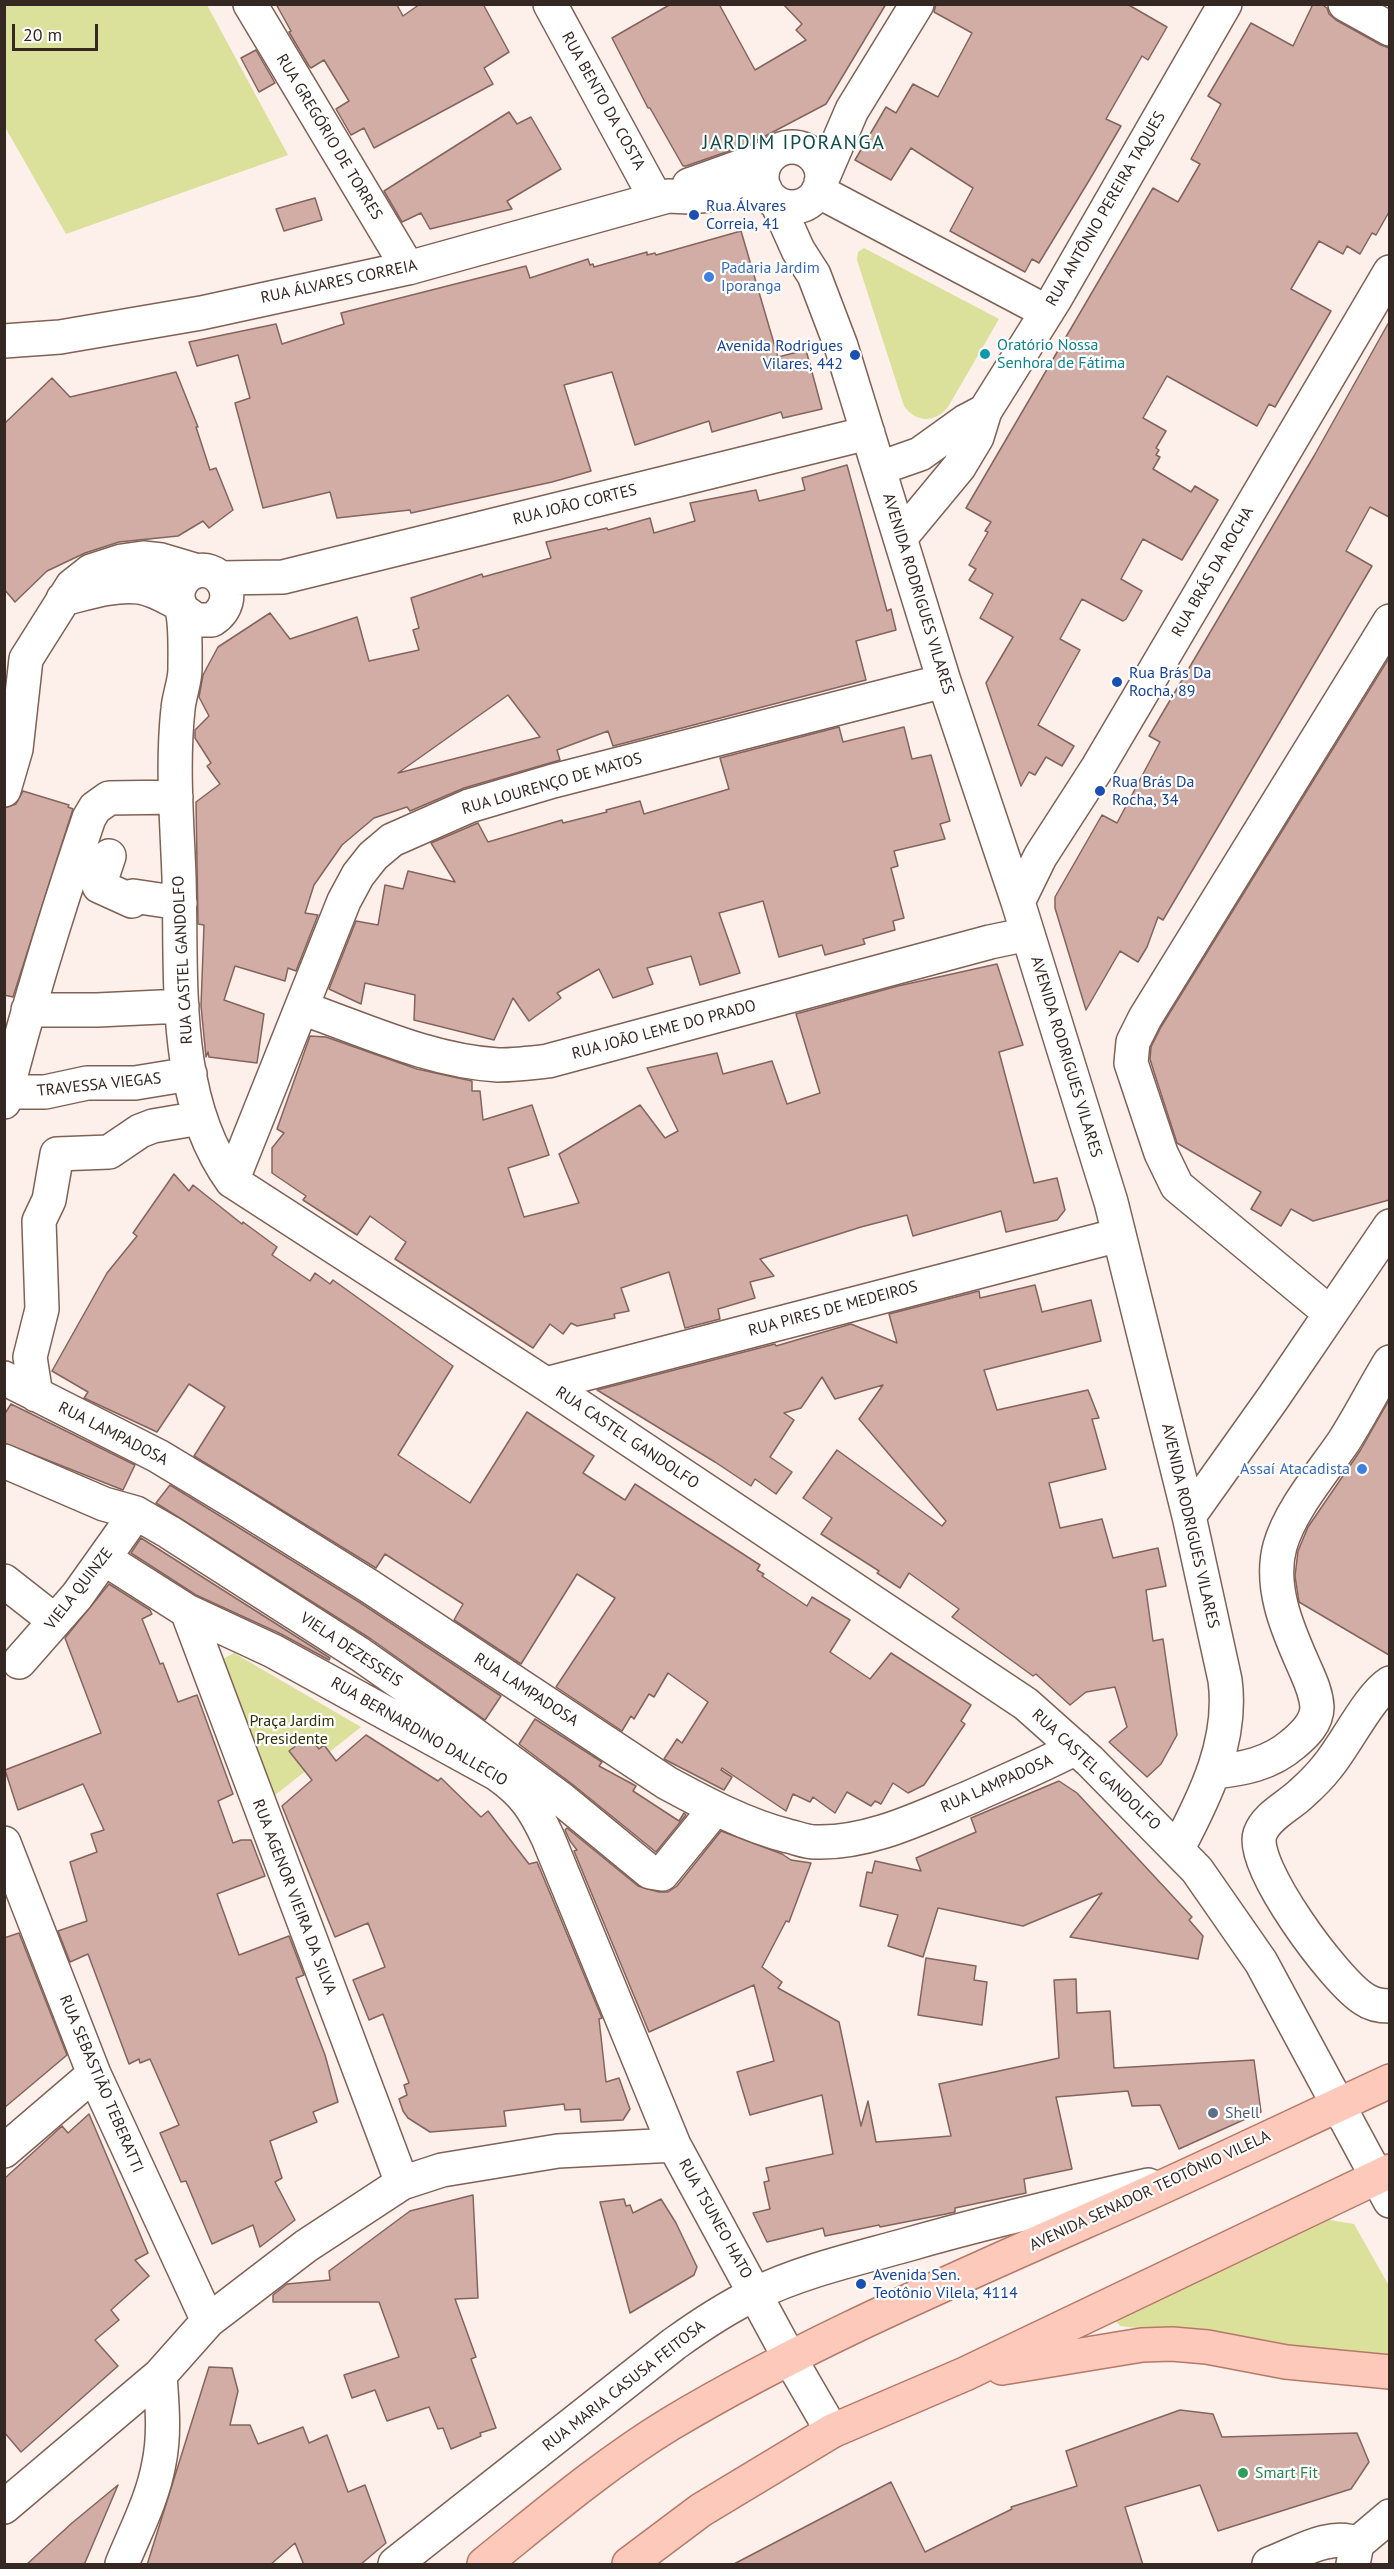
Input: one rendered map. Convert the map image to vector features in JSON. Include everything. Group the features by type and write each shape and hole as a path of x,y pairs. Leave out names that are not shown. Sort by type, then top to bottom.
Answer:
{"main road":[{"name":"AVENIDA SENADOR TEOTÔNIO VILELA","path":"484,2565 598,2472 671,2424 789,2357 869,2318 1192,2175 1389,2081"},
{"path":"629,2565 701,2510 832,2432 1385,2183"},
{"path":"965,2374 1142,2345 1172,2344 1207,2347 1286,2362 1389,2372"}],"street":[{"name":"RUA GREGÓRIO DE TORRES","path":"250,4 408,268"},
{"name":"RUA BENTO DA COSTA","path":"550,4 662,197"},
{"path":"817,190 821,173 815,158 785,152 763,172 771,196 796,207 817,190 852,110 917,4"},
{"name":"RUA ANTÔNIO PEREIRA TAQUES","path":"901,537 959,467 977,437 985,411 1047,312 1225,4"},
{"path":"1345,4 1389,29"},
{"name":"RUA ÁLVARES CORREIA","path":"4,341 60,338 201,313 408,268 662,197 713,175 785,152 852,110"},
{"path":"817,190 1047,312"},
{"name":"AVENIDA RODRIGUES VILARES","path":"814,275 817,190"},
{"name":"RUA ÁLVARES CORREIA","path":"662,197 771,196"},
{"name":"AVENIDA RODRIGUES VILARES","path":"771,196 798,250 814,275 841,346 944,681 1018,902 1111,1202 1189,1516 1225,1680 1228,1705 1226,1725 1213,1772 1199,1808 1178,1848"},
{"name":"RUA BRÁS DA ROCHA","path":"1018,902 1040,856 1104,758 1389,272"},
{"name":"RUA ANTÔNIO PEREIRA TAQUES","path":"880,468 920,454 966,421 985,411"},
{"name":"RUA JOÃO CORTES","path":"202,598 868,432"},
{"path":"4,790 16,749 15,668 62,599 113,588 138,587 202,598"},
{"name":"RUA CASTEL GANDOLFO","path":"202,598 178,709 176,797 182,1006 190,1074 200,1118 218,1162 232,1180 546,1384 1026,1704 1076,1748 1178,1848 1197,1870 1261,1962 1338,2104 1385,2183"},
{"path":"1330,1313 1177,1186 1161,1153 1131,1063 1133,1042 1145,1018 1389,621"},
{"name":"RUA LOURENÇO DE MATOS","path":"232,1180 344,901 358,875 373,856 392,840 469,806 553,781 944,681"},
{"path":"6,1097 28,1010 58,908 89,819 95,808 109,798 176,797"},
{"path":"109,856 99,886 132,901 133,896 180,903"},
{"name":"RUA JOÃO LEME DO PRADO","path":"302,1008 423,1052 497,1065 525,1064 548,1061 990,942 1028,934"},
{"path":"28,1010 182,1006"},
{"name":"TRAVESSA VIEGAS","path":"6,1097 87,1083 135,1083 190,1074"},
{"path":"36,1395 30,1357 42,1309 39,1221 48,1200 57,1155 109,1152 140,1131 153,1126 200,1118"},
{"path":"1189,1516 1389,1226"},
{"name":"RUA PIRES DE MEDEIROS","path":"546,1384 1119,1235"},
{"path":"1213,1772 1244,1769 1268,1760 1303,1737 1314,1722 1317,1709 1314,1690 1279,1603 1277,1568 1280,1545 1299,1508 1346,1437 1389,1362"},
{"name":"RUA LAMPADOSA","path":"4,1378 158,1456 237,1503 369,1586 667,1783 715,1809 779,1833 813,1842 842,1841 867,1836 920,1818 1041,1766 1076,1748"},
{"name":"VIELA DEZESSEIS","path":"4,1461 104,1504 136,1513 169,1532 361,1655 560,1798 650,1872 657,1875 662,1874 715,1809"},
{"name":"VIELA QUINZE","path":"19,1662 105,1559 136,1513"},
{"name":"RUA BERNARDINO DALLECIO","path":"105,1559 188,1611 273,1650 497,1774 517,1788 534,1810 548,1838 674,2145"},
{"path":"4,1581 55,1621"},
{"name":"RUA AGENOR VIEIRA DA SILVA","path":"188,1611 402,2183"},
{"path":"1389,1683 1377,1694 1328,1767 1302,1794 1280,1810 1260,1832 1258,1840 1264,1862 1303,1934 1345,1984 1365,2000 1380,2006 1389,2006"},
{"name":"RUA SEBASTIÃO TEBERATTI","path":"4,1842 93,2074 208,2321"},
{"path":"1261,1962 1303,1934"},
{"path":"4,2151 93,2074"},
{"path":"4,2506 160,2374 208,2321 306,2246 402,2183 442,2170 558,2151 674,2145"},
{"name":"RUA TSUNEO HATO","path":"674,2145 832,2432"},
{"name":"RUA MARIA CASUSA FEITOSA","path":"395,2565 674,2344 694,2329 756,2294 788,2281 994,2220 1192,2175"},
{"path":"122,2565 148,2502 159,2465 163,2418 160,2374"},
{"path":"1269,2565 1330,2541 1347,2539 1355,2554 1389,2516"}],"green space":[{"path":"4,5 207,5 288,155 66,234 5,127"},
{"path":"864,248 999,319 948,407 937,416 920,418 914,416 904,406 857,260 858,252"},
{"name":"Praça Jardim Presidente","path":"234,1653 361,1727 274,1796 223,1659"},
{"path":"1312,2217 1354,2224 1389,2286 1389,2358 1120,2326 1116,2321 1124,2311"}],"building":[{"path":"276,4 397,5 403,16 420,4 483,4 509,52 484,68 493,84 374,148 364,128 351,135 336,109 349,101 324,60 311,68 309,66"},
{"path":"671,4 719,4 755,70 806,40 796,30 802,24 783,4 886,4 826,104 752,143 683,166 648,108 612,38"},
{"path":"936,4 1127,4 1167,27 1148,60 1142,56 1106,119 1121,126 1039,263 1032,259 1025,272 950,231 973,188 911,148 891,180 855,160 886,107 896,113 913,84 938,97 972,33 934,12"},
{"path":"1313,4 1321,4 1336,20 1389,48 1389,212 1376,235 1372,233 1360,254 1347,246 1343,254 1319,241 1291,289 1331,311 1275,407 1269,404 1257,426 1167,376 1143,418 1166,431 1156,448 1159,450 1156,455 1160,457 1153,469 1191,492 1195,486 1218,500 1182,560 1143,539 1121,579 1142,591 1126,619 1123,621 1082,599 1060,639 1080,650 1038,725 1074,746 1062,766 1046,757 1035,775 1029,772 1021,786 986,683 1013,637 980,618 993,594 969,580 976,569 969,565 988,532 985,531 991,522 966,508 1153,188 1178,202 1200,164 1191,159 1221,104 1208,96 1251,23 1293,46"},
{"path":"256,50 275,83 259,92 241,58"},
{"path":"509,112 517,124 531,117 561,169 507,201 512,209 430,229 421,213 402,222 384,191"},
{"path":"315,198 322,220 284,231 276,209"},
{"path":"741,231 778,357 806,350 822,409 783,418 781,412 712,432 709,421 635,445 612,372 564,385 591,471 552,482 411,513 410,510 337,518 330,492 263,508 235,403 250,398 238,355 197,366 189,342 276,324 282,344 344,324 341,313 526,266 530,278 588,259 590,265 593,264 594,267 647,252 647,255 655,253 656,255"},
{"path":"1389,322 1389,517 1370,507 1346,551 1372,566 1163,920 1158,917 1147,947 1138,962 1120,951 1086,1010 1055,908 1055,897 1102,815 1117,823 1160,742 1149,736 1314,456"},
{"path":"176,372 198,427 196,427 210,470 216,468 233,510 209,528 203,521 178,536 119,542 85,553 47,571 15,602 4,589 4,424 52,378 70,397"},
{"path":"847,465 887,611 891,609 896,630 856,641 866,680 613,746 608,731 557,750 560,760 464,788 410,811 407,807 374,818 342,845 314,885 305,913 318,915 296,971 288,968 285,981 235,966 224,1000 264,1014 257,1063 209,1057 208,1052 206,1057 201,1006 204,925 198,924 196,802 220,784 207,766 211,763 195,738 195,730 209,716 199,697 203,675 218,647 270,613 290,639 357,617 369,661 419,650 413,630 419,628 411,598 482,574 483,577 551,558 546,542 607,528 608,530 650,518 654,533 695,521 690,503 756,490 759,501 805,490 802,478","holes":["508,695 540,737 398,773"]},
{"path":"1389,658 1389,1200 1313,1221 1291,1209 1281,1226 1251,1209 1261,1192 1177,1143 1150,1059 1151,1047 1161,1027"},
{"path":"839,727 843,742 904,727 912,759 931,755 950,821 940,824 945,839 894,851 898,866 891,868 904,918 893,921 895,930 863,939 865,944 825,955 822,945 779,957 763,901 719,913 740,973 700,985 691,956 647,968 653,984 613,998 599,969 557,993 561,998 529,1021 513,998 494,1040 414,1020 415,995 365,983 361,1004 329,989 356,921 378,925 385,885 403,889 408,871 455,882 431,843 478,823 488,842 562,820 563,823 607,812 606,810 640,801 644,814 729,789 720,758"},
{"path":"23,791 69,805 68,807 73,809 13,997 4,995 4,808 16,804"},
{"path":"997,964 1023,1045 999,1052 1034,1183 1057,1178 1065,1210 1057,1220 1006,1232 1001,1211 913,1236 907,1215 861,1227 760,1259 774,1276 750,1282 755,1298 718,1309 720,1319 685,1328 669,1272 621,1288 629,1311 614,1314 615,1318 577,1326 571,1323 563,1334 550,1324 533,1348 395,1259 406,1242 370,1216 357,1235 303,1200 306,1196 272,1173 272,1148 284,1133 277,1129 310,1036 326,1037 417,1069 472,1081 472,1091 480,1091 483,1120 532,1105 549,1155 508,1168 524,1217 579,1203 559,1154 640,1105 665,1138 678,1131 647,1068 717,1053 723,1074 772,1061 787,1104 820,1093 796,1014 898,986"},
{"path":"174,1174 189,1191 193,1185 242,1224 243,1222 277,1247 272,1255 310,1281 315,1273 330,1284 333,1280 453,1366 398,1455 470,1503 527,1412 594,1456 583,1473 625,1500 635,1484 760,1565 757,1570 764,1574 762,1576 807,1606 812,1597 850,1620 830,1652 870,1679 891,1653 971,1705 961,1721 965,1724 924,1785 908,1793 893,1783 881,1804 875,1801 871,1806 847,1792 835,1813 813,1797 810,1802 793,1794 786,1811 722,1768 721,1770 732,1777 724,1790 664,1759 677,1739 682,1743 708,1702 668,1673 654,1697 649,1694 634,1719 631,1716 622,1731 556,1687 615,1598 577,1574 521,1664 454,1620 463,1604 385,1554 376,1568 194,1456 225,1407 189,1384 157,1432 84,1398 88,1392 52,1371 107,1273 137,1236 133,1233"},
{"path":"1035,1285 1042,1312 1091,1300 1101,1341 984,1370 997,1410 1088,1390 1099,1418 1092,1419 1106,1469 1049,1483 1060,1528 1102,1519 1113,1558 1158,1548 1166,1586 1146,1590 1153,1641 1163,1639 1177,1735 1161,1764 1147,1777 1109,1742 1127,1727 1115,1687 1086,1692 1070,1705 1036,1674 1033,1676 952,1617 959,1609 909,1573 900,1588 877,1573 879,1571 821,1534 832,1518 803,1498 837,1450 942,1526 946,1521 859,1419 883,1385 835,1399 822,1377 801,1408 784,1413 794,1420 770,1457 792,1472 776,1494 755,1479 751,1486 597,1390 775,1344 776,1346 851,1324 897,1343 889,1314 979,1291 980,1298"},
{"name":"Assaí Atacadista","path":"1389,1400 1389,1655 1299,1602 1295,1576 1298,1551 1308,1527 1360,1451"},
{"path":"11,1404 135,1465 123,1490 4,1443 4,1415"},
{"path":"170,1485 359,1602 501,1696 485,1720 371,1639 156,1503"},
{"path":"141,1538 330,1658 329,1660 281,1634 196,1595 131,1553"},
{"path":"109,1584 150,1610 152,1614 142,1619 178,1702 197,1695 233,1794 218,1801 233,1843 251,1840 265,1876 217,1894 239,1955 289,1936 304,1975 296,1978 325,2055 338,2102 313,2112 317,2122 270,2141 282,2178 275,2182 295,2220 260,2247 253,2225 212,2244 186,2181 181,2182 160,2133 179,2125 150,2059 140,2063 139,2059 129,2064 88,1954 70,1962 58,1931 87,1921 70,1862 97,1852 91,1834 104,1830 83,1784 18,1810 5,1770 101,1733 65,1638"},
{"path":"535,1719 602,1762 599,1766 636,1786 633,1791 679,1821 684,1813 686,1815 656,1852 519,1744"},
{"path":"366,1735 438,1781 441,1778 481,1817 488,1811 529,1864 537,1862 602,2018 599,2019 606,2082 619,2078 630,2109 623,2120 581,2122 580,2109 565,2110 564,2104 504,2111 506,2126 430,2132 408,2118 403,2111 399,2099 407,2095 404,2085 409,2083 383,2014 369,2020 353,1980 385,1967 368,1923 335,1937 282,1806 312,1780 289,1751 309,1736 319,1749 324,1745 336,1761"},
{"path":"1059,1781 1077,1793 1192,1917 1189,1920 1203,1936 1198,1959 1070,1937 1102,1893 1023,1926 938,1908 923,1957 888,1946 898,1915 860,1906 867,1872 872,1873 875,1861 921,1871 916,1858 976,1832 971,1818"},
{"path":"567,1828 638,1886 659,1892 668,1892 677,1886 721,1831 782,1854 791,1860 811,1863 789,1922 786,1921 762,1967 782,1982 778,1988 839,2022 861,2126 868,2101 876,2142 951,2136 939,2084 1059,2058 1054,1980 1076,1979 1077,2013 1110,2011 1114,2068 1254,2060 1261,2112 1179,2149 1160,2105 1132,2106 1128,2091 1056,2097 1072,2169 1024,2179 1026,2193 955,2208 955,2212 880,2227 879,2225 825,2236 823,2228 767,2242 753,2213 770,2209 764,2182 769,2181 766,2168 833,2154 822,2095 750,2115 737,2072 774,2061 754,1985 649,2032 574,1851 577,1850 565,1830"},
{"path":"19,1933 67,2055 4,2108 4,1938"},
{"path":"926,1958 976,1966 974,1980 987,1982 982,2025 918,2015"},
{"path":"89,2114 148,2253 135,2260 149,2276 111,2310 119,2320 95,2340 118,2366 21,2452 4,2432 4,2179 62,2126 68,2133"},
{"path":"473,2195 478,2298 455,2299 476,2357 471,2359 496,2428 480,2433 481,2436 451,2449 443,2428 438,2429 429,2407 387,2421 375,2390 352,2398 344,2375 399,2357 379,2302 273,2302 273,2295 287,2284 330,2280 329,2271 410,2211"},
{"path":"624,2199 626,2206 630,2205 633,2213 661,2199 676,2223 697,2267 694,2275 630,2313 600,2202"},
{"path":"209,2367 232,2368 238,2391 230,2425 250,2425 258,2444 303,2427 309,2443 327,2435 348,2492 365,2485 386,2543 360,2565 304,2565 295,2543 270,2565 147,2565"},
{"path":"1180,2410 1213,2414 1222,2437 1357,2433 1369,2462 1351,2489 1218,2531 1200,2485 1125,2507 1143,2565 732,2565 891,2482 925,2552 1012,2509 1011,2507 1077,2486 1066,2451"},
{"path":"118,2485 84,2565 26,2565 72,2523"}],"place":[{"name":"Rua Álvares Correia, 41","path":"694,215"},
{"name":"Padaria Jardim Iporanga","path":"709,277"},
{"name":"Oratório Nossa Senhora de Fátima","path":"985,354"},
{"name":"Avenida Rodrigues Vilares, 442","path":"855,355"},
{"name":"Rua Brás Da Rocha, 89","path":"1117,682"},
{"name":"Rua Brás Da Rocha, 34","path":"1100,791"},
{"name":"Assaí Atacadista","path":"1362,1469"},
{"name":"Shell","path":"1213,2113"},
{"name":"Avenida Sen. Teotônio Vilela, 4114","path":"861,2284"},
{"name":"Smart Fit","path":"1243,2473"}],"district":[{"name":"JARDIM IPORANGA","path":"794,143"}]}
